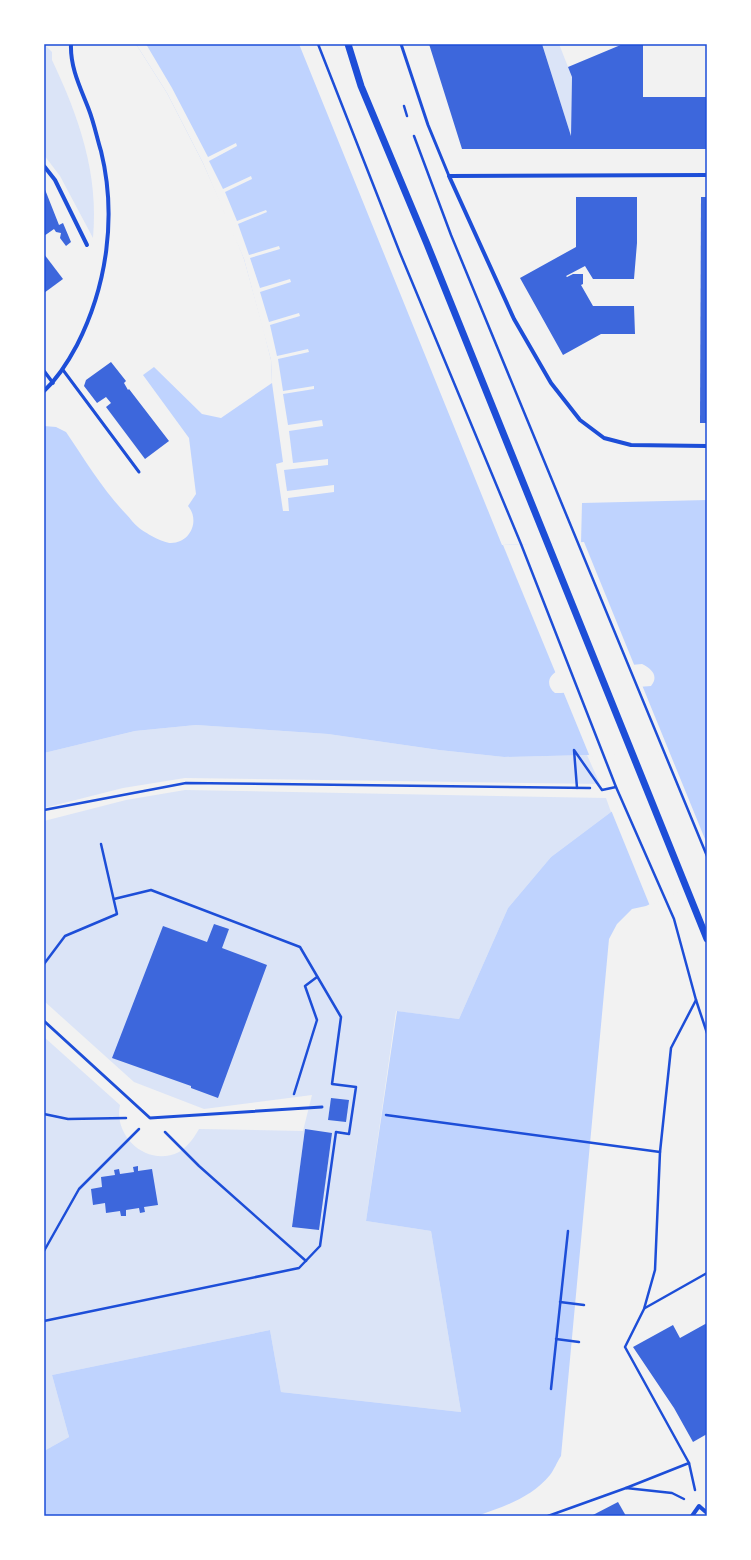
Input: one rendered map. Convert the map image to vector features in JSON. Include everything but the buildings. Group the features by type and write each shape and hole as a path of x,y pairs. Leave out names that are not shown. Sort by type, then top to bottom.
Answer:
{"street":[{"path":"44,392 63,370 85,329 95,302 106,257 108,184 90,113 72,67 70,54 71,44"},
{"path":"348,44 361,86 427,244 707,939"},
{"path":"44,166 54,180 87,245"},
{"path":"707,175 449,176 514,319 551,383 580,420 604,438 631,446 707,446"},
{"path":"44,371 54,382"},
{"path":"692,1516 699,1506 707,1513"}],"lane":[{"path":"401,44 428,126 449,176"},
{"path":"63,370 139,472"},
{"path":"44,1022 150,1118 322,1107"}],"path":[{"path":"318,44 400,253 521,544 616,787 674,919 696,1000 707,1033"},
{"path":"451,235 707,856"},
{"path":"577,788 574,750 602,790 616,787"},
{"path":"44,810 186,783 590,788"},
{"path":"44,964 65,936 117,914 101,844"},
{"path":"289,1109 317,1020 305,986 317,976"},
{"path":"696,1000 671,1048 660,1152 655,1270 644,1309 625,1347 689,1463 699,1506"},
{"path":"44,1114 68,1119 150,1118 200,1166 306,1261"},
{"path":"386,1115 660,1152"},
{"path":"44,1251 79,1188 150,1118"},
{"path":"551,1389 568,1231"},
{"path":"644,1309 707,1273"},
{"path":"560,1302 584,1305"},
{"path":"556,1339 579,1342"},
{"path":"548,1516 626,1488 689,1463"},
{"path":"626,1488 672,1493 699,1506"}],"shaded area":[{"path":"44,44 52,52 52,60 71,103 85,146 93,191 93,238 60,176 44,155"},
{"path":"542,44 559,44 572,77 571,136"},
{"path":"196,725 328,734 439,750 504,757 587,755 600,784 185,778 123,788 44,808 44,753 135,731"},
{"path":"185,790 606,798 611,812 551,857 508,908 459,1019 396,1011 366,1221 431,1231 461,1412 281,1392 270,1330 52,1375 69,1437 44,1451 44,1037 120,1105 119,1117 127,1138 145,1153 156,1156 167,1156 179,1152 190,1142 199,1129 303,1131 312,1095 204,1109 134,1082 44,1001 44,821 126,800"}],"water":[{"path":"136,44 299,44 502,545 581,543 582,503 707,500 707,877 646,906 632,909 617,924 609,939 561,1456 550,1475 534,1490 516,1501 477,1516 44,1516 44,1451 69,1437 52,1375 270,1330 281,1392 461,1412 431,1231 366,1221 397,1011 459,1019 508,908 551,857 611,812 676,780 663,749 587,755 504,757 439,750 328,734 196,725 135,731 44,753 44,426 56,427 66,432 102,485 136,526 159,540 168,543 178,542 188,535 192,530 193,524 192,512 188,506 196,494 189,438 143,375 154,367 202,414 221,418 272,383 271,360 244,259 203,163 167,93","holes":["642,664 646,666 654,676 651,686 555,693 549,685 551,677 556,672"]}],"pier":[{"path":"136,44 146,44 172,88 208,157 236,143 237,146 209,161 223,189 251,176 252,179 225,192 237,221 266,210 267,212 238,224 249,255 279,246 280,249 250,258 260,288 290,279 291,282 260,292 269,322 299,313 300,316 270,325 277,356 308,349 309,352 278,359 283,391 314,386 314,389 283,394 288,425 322,420 323,426 289,431 293,463 328,459 328,465 284,470 287,491 334,485 334,492 288,498 289,511 283,511 276,464 283,462 272,383 271,360 244,259 203,163 167,93"},
{"path":"584,542 635,667 556,674 503,545"},
{"path":"642,685 707,844 707,879 650,906 611,810 673,780 661,751 590,757 563,691"}]}
